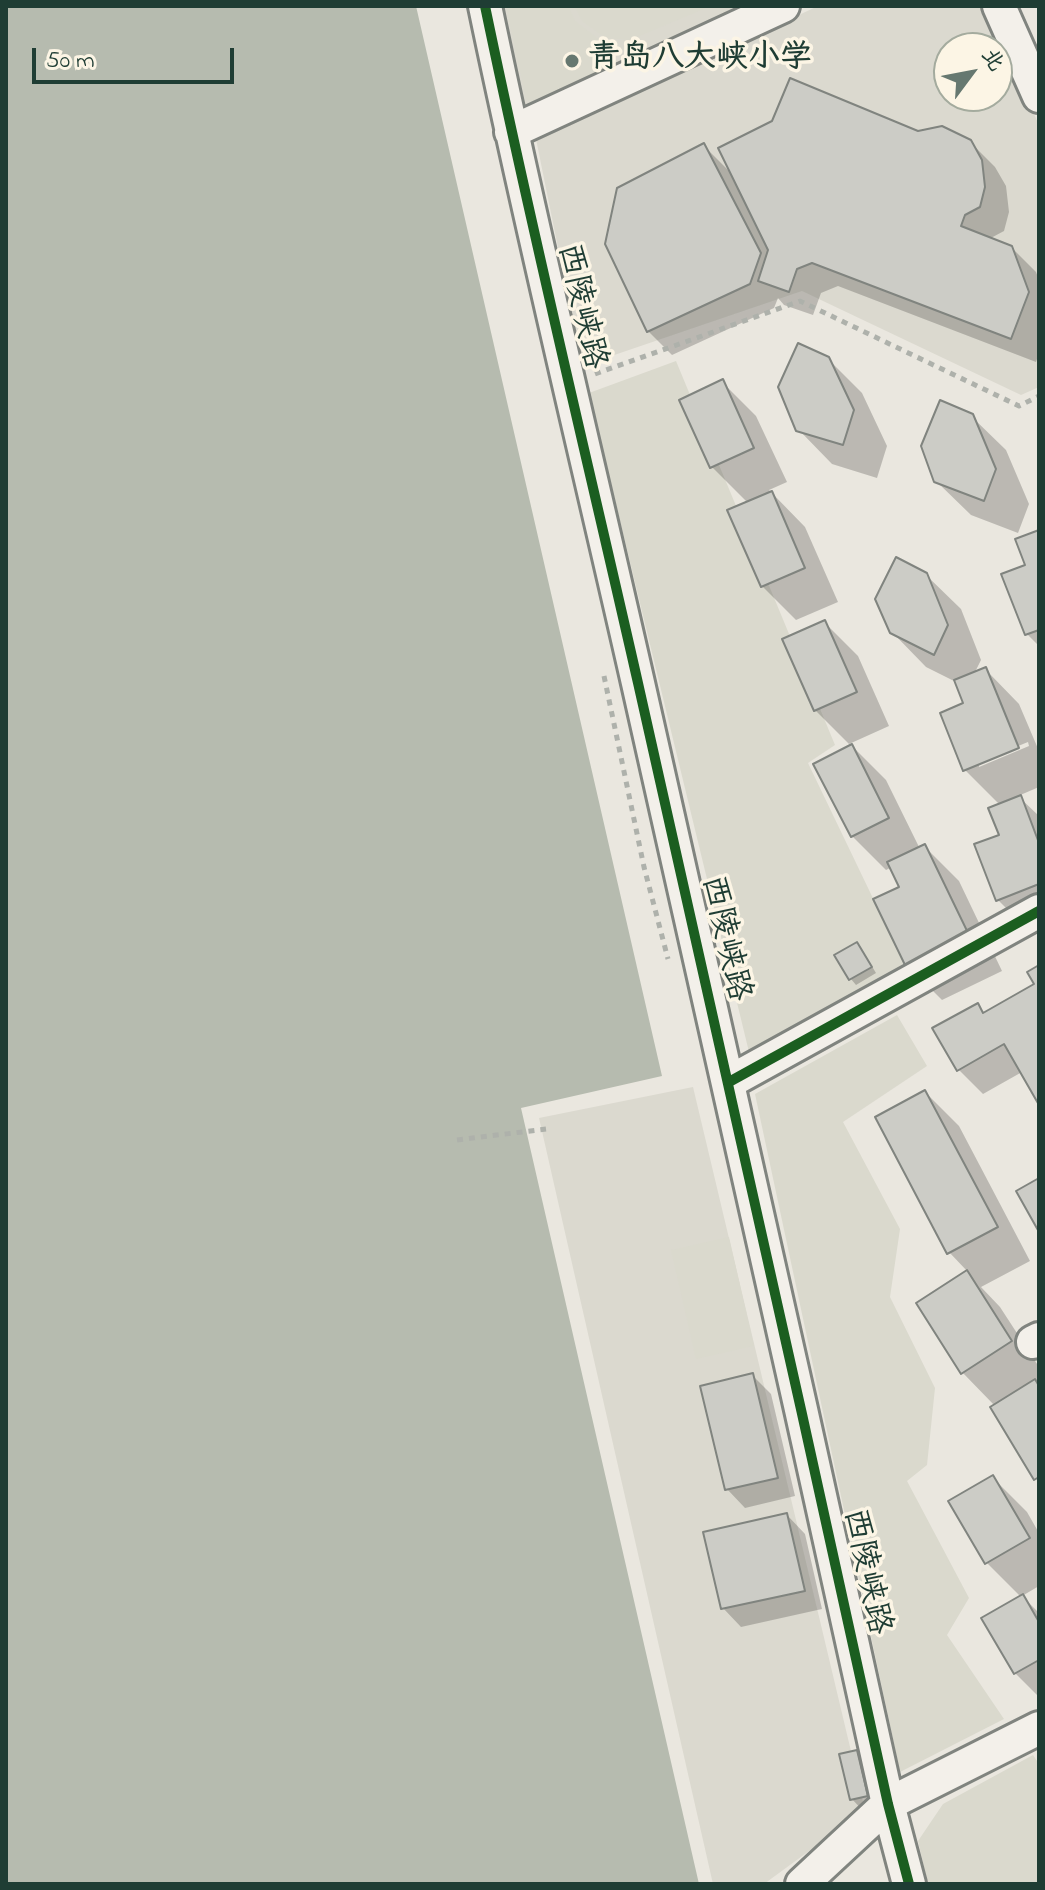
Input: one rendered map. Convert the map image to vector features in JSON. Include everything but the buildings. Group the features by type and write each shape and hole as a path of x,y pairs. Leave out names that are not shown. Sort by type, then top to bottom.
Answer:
{"street":[{"name":"西陵峡路","path":"485,6 511,132 729,1082 888,1804 909,1884"},
{"path":"511,132 783,6"},
{"path":"999,6 1039,96"},
{"path":"729,1082 1039,911"},
{"path":"802,1884 888,1804 1039,1728"}],"path":[{"path":"570,383 800,301 1019,406 1039,396"},
{"path":"457,1140 546,1129"}],"shaded area":[{"path":"6,6 416,6 662,1076 521,1108 699,1884 6,1884"},
{"name":"青岛八大峡小学","path":"494,6 754,6 520,115"},
{"path":"506,6 568,6 575,21 605,44 620,75 542,110 526,99"},
{"path":"575,6 711,6 630,40 606,38 582,21"},
{"path":"818,6 985,6 997,32 933,32 933,112 1013,112 1013,68 1039,125 1039,387 1021,395 802,291 582,366 536,139"},
{"path":"676,361 835,745 808,763 906,967 749,1052 589,393"},
{"path":"897,1015 927,1066 843,1122 900,1229 890,1297 935,1388 927,1465 907,1481 969,1598 947,1635 1004,1719 900,1772 755,1094"},
{"path":"693,1087 865,1810 764,1884 713,1884 539,1118"},
{"path":"729,1237 754,1346 696,1359 671,1250"},
{"path":"1033,1755 1039,1764 1039,1884 928,1884 918,1841 943,1804"}],"cycle path":[{"path":"485,6 888,1804 909,1884"},
{"path":"729,1082 1039,911"}],"place":[{"name":"青岛八大峡小学","path":"572,61"}]}
